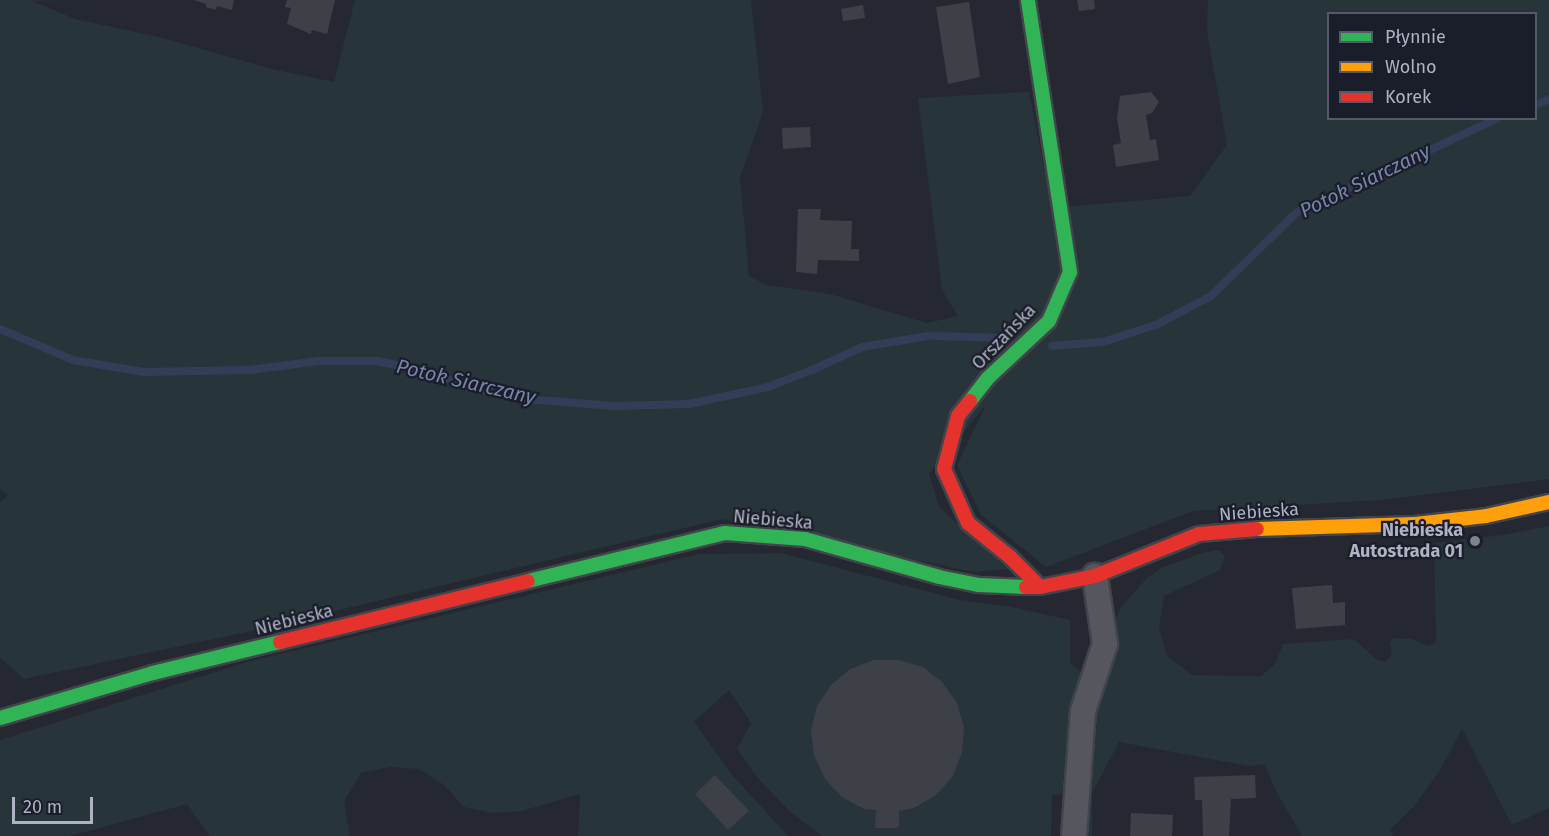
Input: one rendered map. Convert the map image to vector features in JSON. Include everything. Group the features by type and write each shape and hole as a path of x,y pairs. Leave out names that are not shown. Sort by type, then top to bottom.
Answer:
{"street":[{"name":"Orszańska","path":"1028,0 1070,272 1049,321 988,378 958,416 944,469 968,523 1010,556 1040,587"},
{"name":"Niebieska","path":"0,718 153,673 725,533 805,539 862,553 939,577 978,585 1040,587 1095,576 1199,534 1288,527 1415,524 1486,516 1549,502"},
{"path":"1074,836 1083,711 1104,644 1095,576"}],"shaded area":[{"path":"0,0 30,0 75,19 159,37 272,69 334,82 355,0 751,0 763,112 740,177 749,276 767,285 830,294 927,323 958,316 942,290 918,98 1029,92 1052,208 1190,196 1227,145 1207,31 1208,0 1549,0 1549,479 1381,500 1193,511 1046,567 981,515 957,465 986,405 929,473 939,507 1007,569 973,572 722,519 242,633 24,679 0,658 0,502 8,495 0,489"},
{"path":"1549,526 1549,808 1512,825 1462,729 1439,772 1415,805 1390,830 1393,836 1302,836 1277,793 1264,764 1249,766 1119,742 1092,793 1092,836 1080,836 1082,793 1052,795 1051,836 822,836 790,812 756,776 737,749 751,723 729,690 694,722 733,776 788,836 578,836 580,794 522,811 493,813 464,807 444,785 419,769 390,767 361,773 344,801 350,836 210,836 187,804 70,836 0,836 0,740 247,662 699,554 781,553 960,600 1011,607 1070,620 1070,663 1101,690 1114,647 1116,619 1121,607 1148,577 1161,568 1202,553 1219,550 1225,557 1220,570 1164,596 1159,627 1167,656 1192,675 1261,676 1275,664 1283,644 1354,639 1376,659 1385,662 1392,655 1390,643 1393,638 1411,639 1429,646 1436,642 1434,543 1502,535"}],"building":[{"path":"194,0 234,0 232,10 217,6 216,10"},
{"path":"287,0 335,0 327,34 312,30 311,34 287,24 291,8 285,7"},
{"path":"1077,0 1094,0 1095,9 1079,11"},
{"path":"969,2 980,77 948,84 936,7"},
{"path":"863,5 865,18 843,21 841,9"},
{"path":"1151,92 1159,102 1152,113 1146,115 1150,140 1156,139 1159,160 1116,167 1113,145 1121,143 1117,118 1120,96"},
{"path":"810,127 811,147 783,149 782,128"},
{"path":"798,209 821,209 820,220 852,221 851,249 859,249 859,261 818,260 817,274 796,272"},
{"path":"1332,585 1333,603 1345,602 1345,625 1296,629 1292,588"},
{"path":"874,660 899,660 923,667 942,682 957,703 964,727 962,752 953,776 936,795 914,808 899,811 899,827 895,828 875,828 876,810 864,809 842,797 825,779 814,755 811,730 817,706 831,685 850,669"},
{"path":"715,775 749,811 728,830 695,794"},
{"path":"1255,775 1256,798 1231,799 1229,836 1203,836 1202,800 1195,800 1194,777"},
{"path":"1131,813 1173,815 1172,836 1130,836"}],"waterway":[{"name":"Potok Siarczany","path":"1537,105 1549,99"},
{"name":"Potok Siarczany","path":"1052,346 1103,342 1158,324 1211,296 1296,213 1494,120"},
{"name":"Potok Siarczany","path":"0,329 73,360 144,372 249,370 319,361 377,361 422,370 465,386 525,399 614,406 689,404 768,387 862,347 928,336"},
{"name":"Potok Siarczany","path":"934,336 1006,338"}],"traffic: fast":[{"path":"970,401 988,378 1049,321 1070,272 1028,0"},
{"path":"528,581 725,533 805,539 939,577 979,585 1026,587"},
{"path":"0,718 153,673 280,642"}],"traffic: slow":[{"path":"1257,529 1415,524 1486,516 1549,502"}],"traffic: jam":[{"path":"970,401 958,416 944,469 968,523 1010,557 1040,587"},
{"path":"1026,587 1040,587 1095,576 1199,534 1257,529"},
{"path":"280,642 528,581"}],"place":[{"name":"Niebieska Autostrada 01","path":"1475,541"}]}
